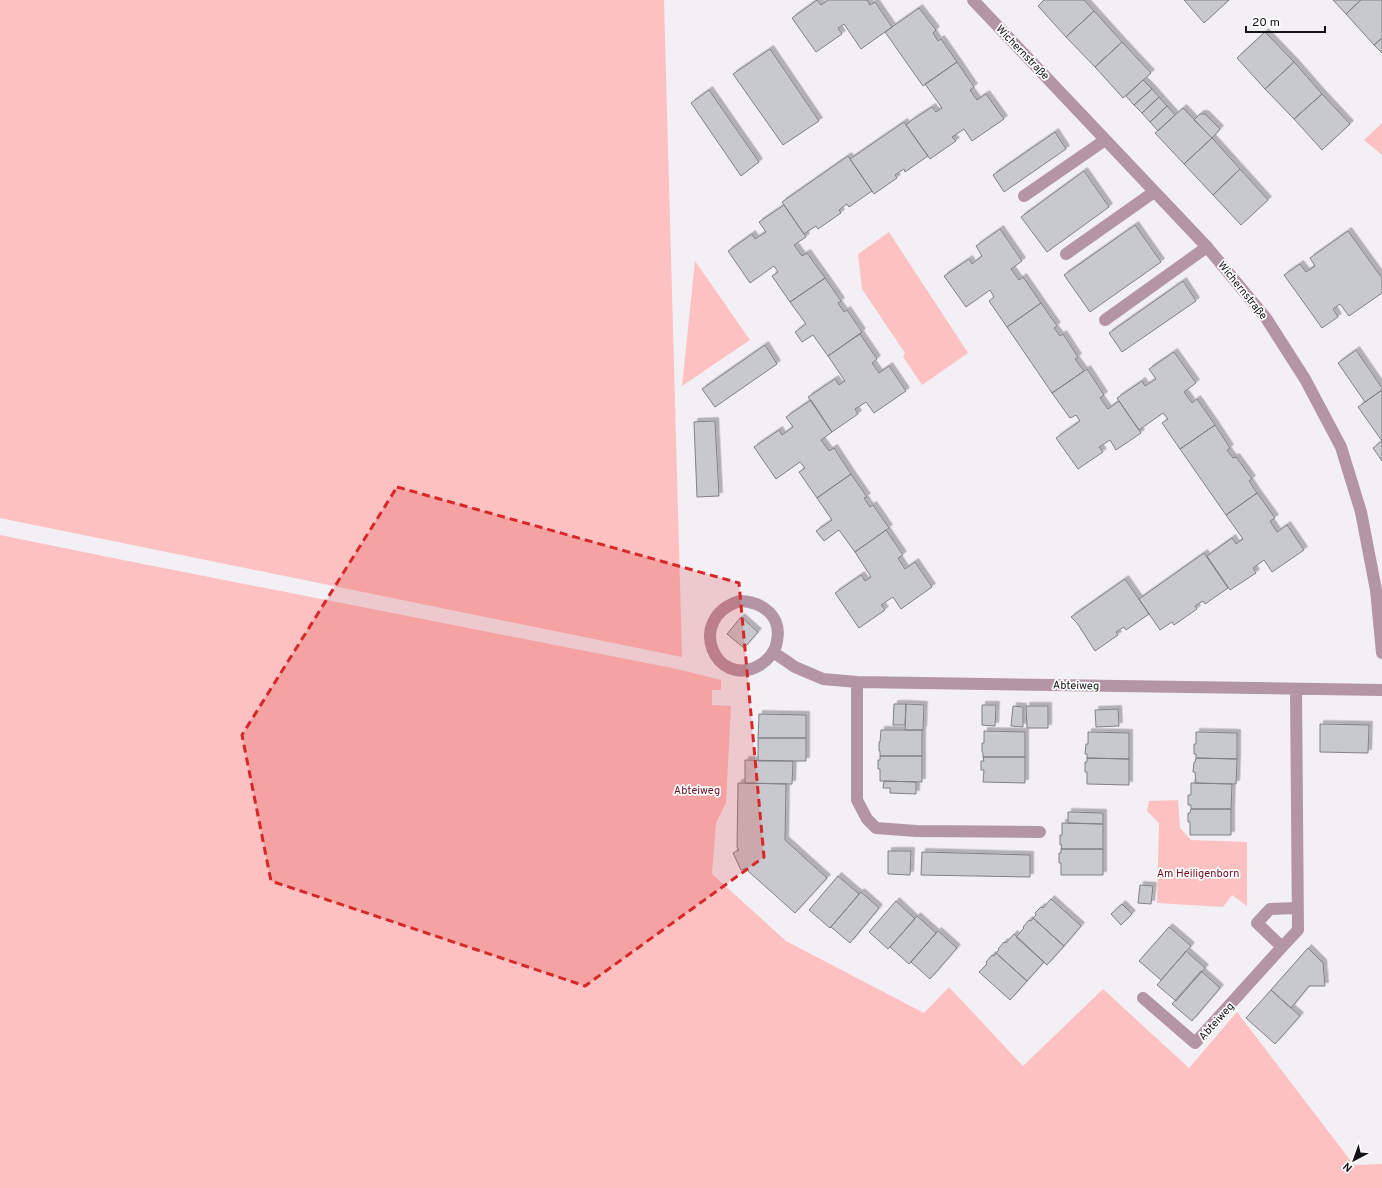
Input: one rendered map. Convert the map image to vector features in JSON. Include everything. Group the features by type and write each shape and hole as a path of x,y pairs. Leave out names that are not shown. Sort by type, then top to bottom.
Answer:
{"street":[{"name":"Wichernstraße","path":"973,0 1207,247 1266,318 1305,378 1341,446 1361,512 1376,590 1382,653"},
{"path":"1024,196 1105,140"},
{"path":"1066,254 1154,192"},
{"path":"1105,320 1207,247"},
{"path":"740,601 751,601 761,605 769,612 775,621 778,631 777,642 773,652 766,661 755,668 744,671 736,671 722,664 712,650 710,641 714,620 720,611 729,604 740,601"},
{"name":"Abteiweg","path":"773,652 795,667 823,679 857,682 1382,690"},
{"path":"857,682 857,800 867,819 876,828 916,831 1040,832"},
{"name":"Abteiweg","path":"1143,998 1195,1043 1298,930 1296,689"},
{"path":"1282,947 1257,923 1270,909 1297,908"}],"highlighted area":[{"path":"397,487 739,583 764,857 585,986 271,881 242,735"}],"green space":[{"path":"0,0 664,0 682,657 0,518"},
{"path":"1382,123 1382,155 1364,140"},
{"path":"889,232 968,353 922,385 903,357 905,353 862,289 858,254"},
{"path":"695,261 750,340 682,386"},
{"path":"0,535 677,669 721,680 721,690 712,690 712,705 731,706 726,803 716,823 712,874 786,941 924,1013 949,987 1023,1066 1103,989 1189,1068 1237,1012 1354,1165 1382,1164 1382,1188 0,1188"},
{"name":"Am Heiligenborn","path":"1178,800 1180,828 1191,840 1247,842 1247,906 1232,895 1223,907 1157,903 1159,823 1147,811 1149,801"}],"building":[{"path":"817,0 821,5 828,0 867,0 870,5 875,2 892,27 861,49 844,24 838,28 842,34 816,52 792,18"},
{"path":"1044,0 1084,0 1094,11 1066,37 1038,6"},
{"path":"1184,0 1229,0 1204,23"},
{"path":"1333,0 1361,0 1346,14"},
{"path":"1361,0 1382,0 1382,38 1374,45 1346,14"},
{"path":"919,8 936,30 933,33 938,41 941,39 957,62 923,86 885,32"},
{"path":"1094,11 1122,42 1095,67 1066,37"},
{"path":"1265,32 1294,62 1265,89 1237,58"},
{"path":"1382,38 1382,53 1374,45"},
{"path":"1122,42 1151,73 1123,98 1095,67"},
{"path":"770,49 819,121 783,145 733,74"},
{"path":"957,62 974,87 970,90 977,100 986,94 1004,119 972,141 964,129 952,137 956,141 930,159 906,125 932,107 936,112 942,108 925,84"},
{"path":"1294,62 1322,94 1294,119 1265,89"},
{"path":"1143,80 1152,89 1134,105 1126,96"},
{"path":"1152,89 1159,97 1142,113 1134,105"},
{"path":"709,90 759,162 741,176 691,103"},
{"path":"1322,94 1350,124 1322,150 1294,119"},
{"path":"1159,97 1167,106 1150,122 1142,113"},
{"path":"1167,106 1175,115 1158,131 1150,122"},
{"path":"1183,108 1212,138 1184,164 1155,133"},
{"path":"1200,114 1205,114 1220,129 1212,138 1194,120"},
{"path":"904,122 928,156 905,172 904,169 895,175 897,178 874,194 850,159"},
{"path":"1055,132 1066,149 1004,192 993,175"},
{"path":"1212,138 1240,169 1213,195 1184,164"},
{"path":"848,156 872,191 849,207 847,204 839,210 841,213 818,229 816,226 804,234 782,202"},
{"path":"1240,169 1268,200 1241,225 1213,195"},
{"path":"1084,171 1109,207 1047,252 1021,217"},
{"path":"784,205 806,237 794,245 802,256 807,253 825,278 790,302 772,276 778,272 774,266 750,283 728,251 752,234 755,239 766,232 759,222"},
{"path":"1135,225 1161,262 1090,312 1064,275"},
{"path":"1000,229 1022,261 1011,269 1019,280 1023,277 1041,303 1007,327 989,301 994,297 990,290 966,307 944,276 969,259 972,264 982,256 976,246"},
{"path":"1348,231 1382,278 1382,293 1349,316 1340,304 1333,309 1338,317 1322,328 1284,275 1300,264 1306,272 1315,266 1310,258"},
{"path":"825,278 841,301 838,303 844,312 847,310 862,332 828,356 813,335 802,342 795,332 806,324 790,302"},
{"path":"1183,281 1196,301 1122,352 1109,333"},
{"path":"1041,303 1057,326 1054,328 1060,336 1063,334 1078,357 1075,359 1084,371 1052,393 1007,327"},
{"path":"860,334 877,359 872,363 879,373 889,366 906,391 874,413 866,402 855,409 858,414 832,432 808,397 835,379 839,385 845,381 828,356"},
{"path":"765,345 777,364 715,407 702,389"},
{"path":"1356,350 1382,388 1382,390 1365,402 1338,363"},
{"path":"1174,352 1196,383 1184,392 1192,403 1197,399 1215,425 1180,449 1162,423 1168,419 1163,413 1139,430 1117,398 1142,381 1145,386 1156,379 1149,369"},
{"path":"1087,369 1104,395 1100,398 1108,409 1119,401 1141,433 1116,450 1110,440 1099,447 1103,452 1078,469 1056,438 1080,421 1076,415 1070,418 1052,393"},
{"path":"1382,390 1382,441 1358,407"},
{"path":"811,400 832,432 821,440 829,451 834,448 851,474 817,498 799,472 805,468 800,462 776,479 754,447 779,430 782,435 793,427 786,417"},
{"path":"715,421 719,496 697,497 694,422"},
{"path":"1215,425 1230,448 1227,450 1233,458 1236,457 1252,479 1249,481 1257,493 1226,515 1180,449"},
{"path":"1382,441 1382,461 1373,448"},
{"path":"851,474 867,497 864,498 870,507 873,505 889,528 855,552 839,530 824,541 816,531 832,520 817,498"},
{"path":"1257,493 1275,518 1270,521 1277,532 1287,525 1304,550 1272,572 1264,560 1253,568 1256,573 1230,590 1207,556 1232,538 1236,544 1243,539 1226,515"},
{"path":"886,530 903,555 898,558 905,569 915,562 932,587 901,609 893,597 881,605 885,610 859,628 835,593 861,575 865,581 871,577 855,552"},
{"path":"1204,553 1228,588 1205,604 1203,601 1195,606 1197,609 1174,625 1172,622 1160,630 1139,599"},
{"path":"1125,579 1149,614 1126,630 1124,627 1116,632 1118,635 1095,651 1077,623 1071,617"},
{"path":"741,617 758,632 744,648 727,634"},
{"path":"894,704 906,704 905,725 893,725"},
{"path":"906,704 924,705 923,730 905,730"},
{"path":"982,705 996,705 995,726 982,725"},
{"path":"1013,706 1023,707 1023,727 1011,726"},
{"path":"1026,706 1048,706 1048,728 1027,728"},
{"path":"1118,709 1119,726 1096,727 1095,710"},
{"path":"759,714 806,715 806,738 758,738"},
{"path":"1320,724 1369,725 1368,753 1320,752"},
{"path":"881,730 922,730 922,756 880,756 879,742"},
{"path":"984,731 1025,732 1025,757 983,757 982,743 984,743"},
{"path":"1088,732 1129,733 1129,759 1087,758 1087,754 1085,754 1086,744 1088,744"},
{"path":"1196,732 1237,733 1237,759 1196,758 1196,754 1194,754 1194,744 1196,744"},
{"path":"758,738 806,738 806,761 758,761"},
{"path":"880,756 922,756 922,782 880,781 878,760 880,760"},
{"path":"983,757 1025,757 1025,783 983,782 984,770 981,770 981,761 984,761"},
{"path":"1087,758 1129,759 1129,785 1087,784 1085,762 1087,762"},
{"path":"1196,758 1237,759 1236,784 1196,783 1195,772 1193,772"},
{"path":"745,760 793,761 792,784 745,783"},
{"path":"884,781 916,782 916,794 890,793 890,788 883,788"},
{"path":"738,783 786,784 785,840 827,878 795,913 748,871 747,868 741,870 733,853 739,850 737,847"},
{"path":"1191,783 1232,784 1231,809 1191,809 1191,805 1188,805 1188,795 1191,795"},
{"path":"1191,809 1231,809 1231,835 1190,835 1188,813 1190,813"},
{"path":"1068,812 1103,813 1103,824 1068,823"},
{"path":"1062,823 1103,824 1103,849 1061,849 1062,845 1060,845 1060,835 1062,835"},
{"path":"1061,849 1103,849 1103,875 1061,875 1059,853 1061,853"},
{"path":"888,851 911,851 910,875 888,874"},
{"path":"922,852 1030,855 1030,877 921,875"},
{"path":"838,876 859,894 830,928 809,910"},
{"path":"1140,885 1153,886 1151,904 1138,903"},
{"path":"861,892 879,908 850,943 831,927"},
{"path":"1051,899 1081,926 1064,946 1033,918 1036,915 1035,913 1041,907 1043,908"},
{"path":"896,901 915,919 888,949 869,932"},
{"path":"1122,904 1132,914 1121,925 1111,914"},
{"path":"917,916 936,933 909,964 890,947"},
{"path":"1033,918 1064,946 1047,965 1016,937 1029,920 1031,921"},
{"path":"1169,927 1191,946 1161,980 1139,961"},
{"path":"938,931 957,948 930,979 911,962"},
{"path":"1014,934 1044,962 1027,981 996,953 1004,942 1006,943"},
{"path":"1308,948 1323,963 1325,986 1309,986 1291,1008 1271,990"},
{"path":"1186,951 1205,968 1176,1001 1157,985"},
{"path":"996,953 1027,981 1010,1000 979,972 987,964 986,962 992,955 994,956"},
{"path":"1201,971 1220,988 1192,1021 1172,1004"},
{"path":"1271,990 1300,1016 1275,1044 1246,1018"}]}
